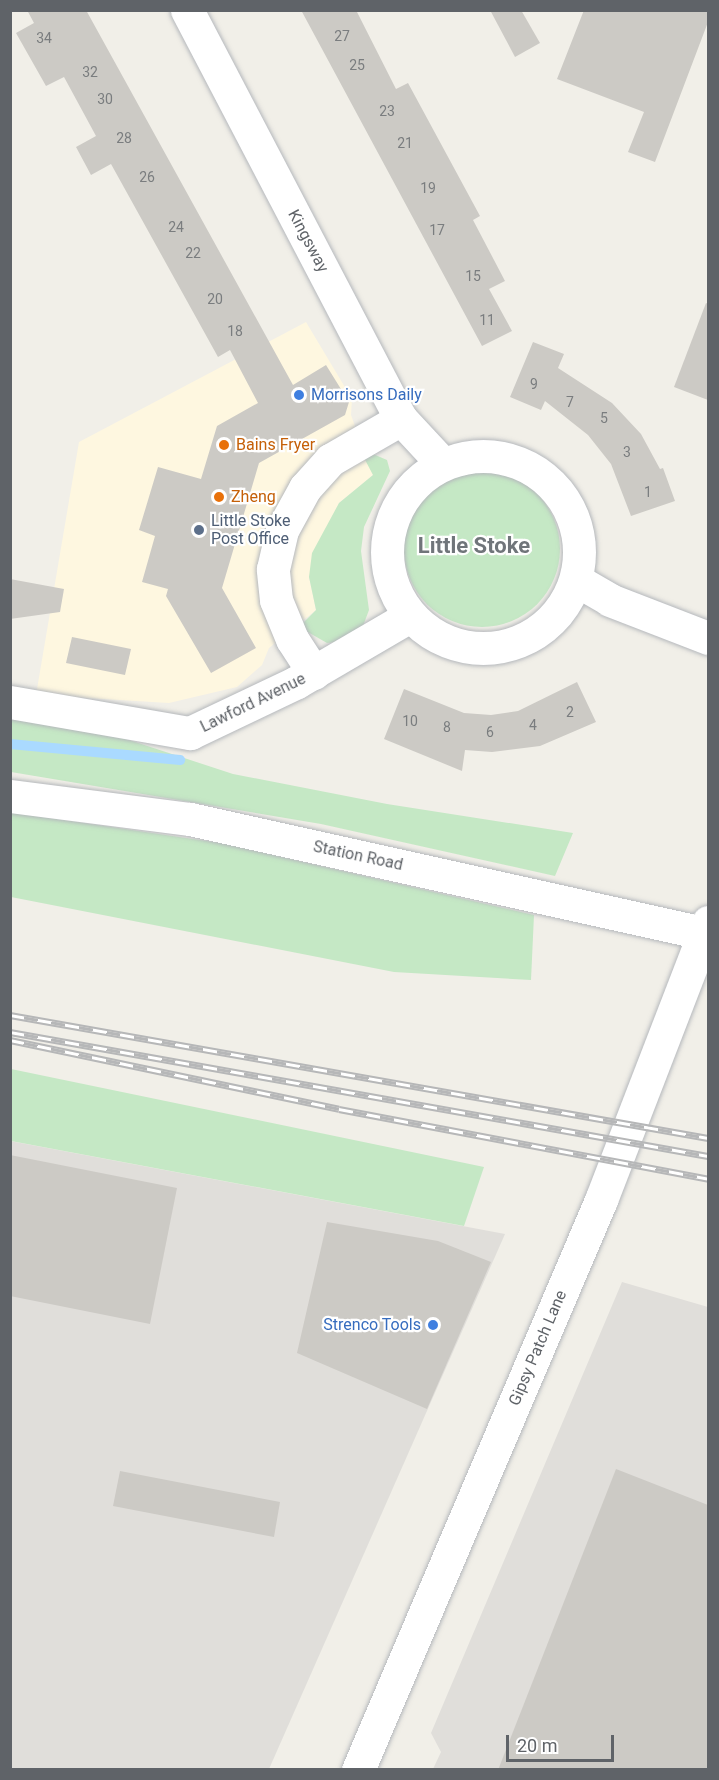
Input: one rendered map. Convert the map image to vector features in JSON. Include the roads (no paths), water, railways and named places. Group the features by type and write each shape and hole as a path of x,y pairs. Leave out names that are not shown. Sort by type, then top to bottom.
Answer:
{"street":[{"name":"Kingsway","path":"187,10 401,419 442,463"},
{"path":"314,673 292,639 276,600 273,569 282,530 305,488 330,460 401,419"},
{"path":"473,455 504,457 534,469 558,490 574,517 580,549 576,580 562,607 543,628 517,642 489,649 459,646 432,635 410,616 394,591 386,562 388,532 398,503 417,480 442,463 473,455"},
{"path":"576,580 610,600 708,638"},
{"name":"Lawford Avenue","path":"10,702 190,733 314,673 410,616"},
{"name":"Station Road","path":"10,796 190,819 706,928"},
{"name":"Gipsy Patch Lane","path":"358,1770 601,1200 706,928"}],"waterway":[{"path":"10,744 180,760"}],"railway":[{"path":"10,1015 708,1138"},
{"path":"10,1032 708,1156"},
{"path":"10,1040 339,1109 708,1179"}],"place":[{"name":"Morrisons Daily","path":"299,395"},
{"name":"Bains Fryer","path":"224,445"},
{"name":"Zheng","path":"219,497"},
{"name":"Little Stoke Post Office","path":"199,530"},
{"name":"Strenco Tools","path":"433,1325"}],"district":[{"name":"Little Stoke","path":"474,546"}]}
